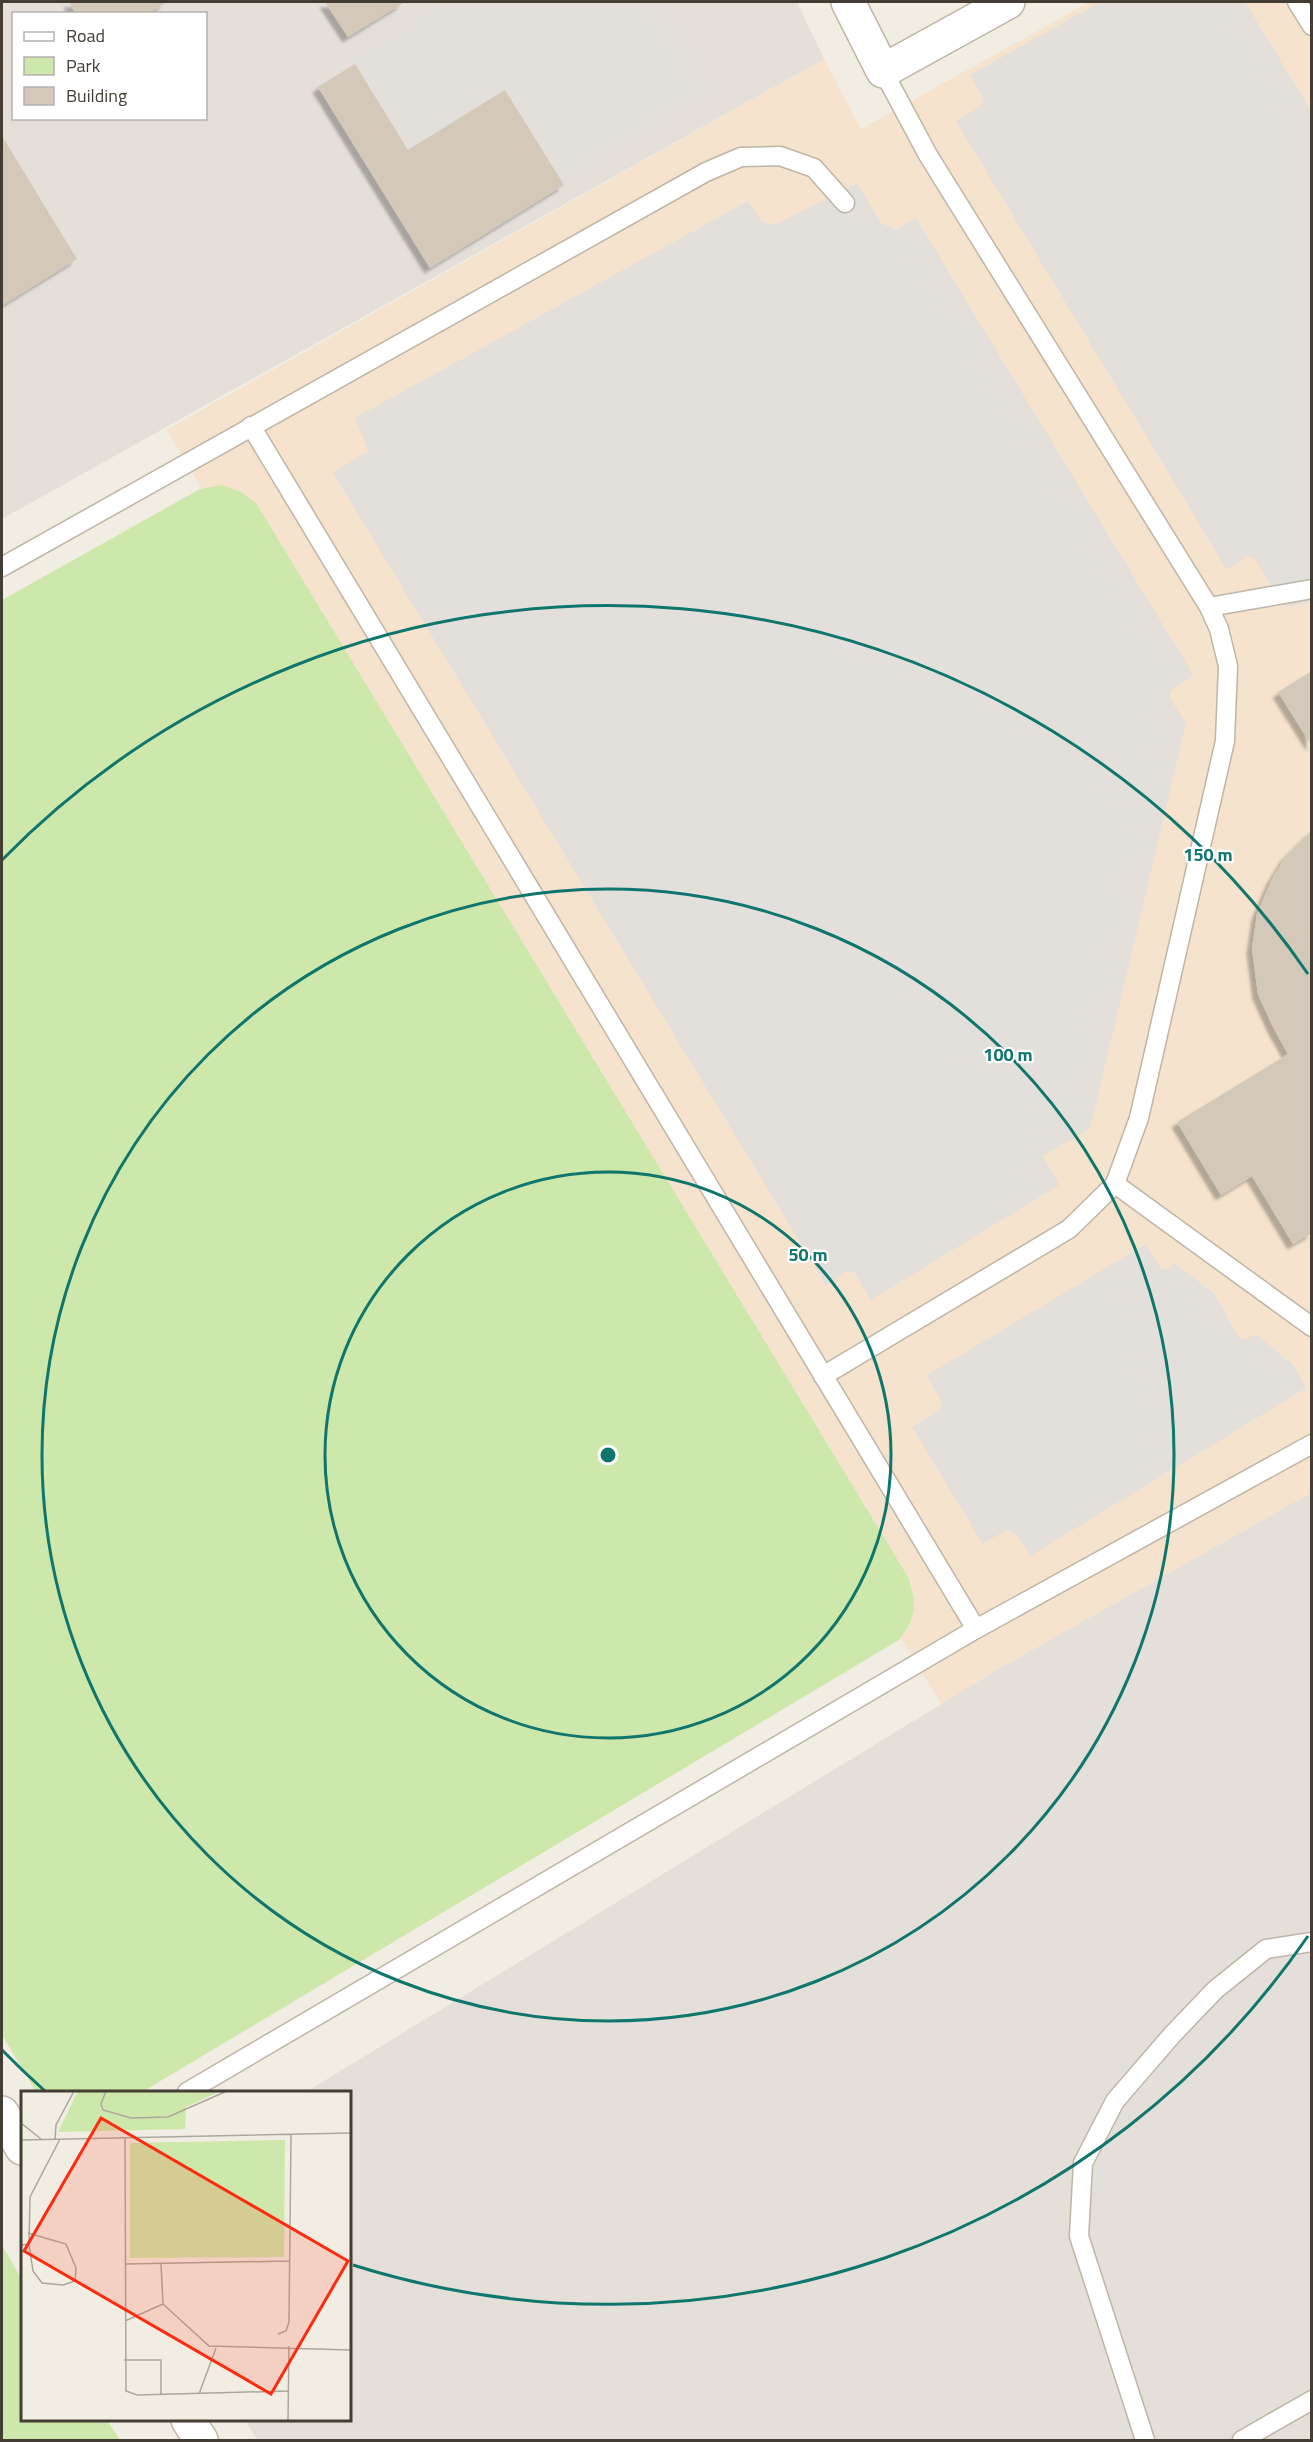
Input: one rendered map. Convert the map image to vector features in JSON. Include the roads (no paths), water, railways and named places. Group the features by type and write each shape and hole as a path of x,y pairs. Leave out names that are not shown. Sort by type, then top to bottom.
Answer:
{"street":[{"path":"848,2 883,71 1008,2"},
{"path":"2,2114 21,2146"},
{"path":"189,2421 201,2440"}],"lane":[{"path":"1297,2 1311,26"},
{"path":"823,1376 1069,1229 1115,1184 1139,1118 1225,741 1228,666 1219,629 1209,607 928,155 883,71"},
{"path":"2,567 706,172 741,157 780,156 814,168 844,203"},
{"path":"251,426 975,1629"},
{"path":"1209,607 1311,589"},
{"path":"1115,1184 1311,1327"},
{"path":"189,2091 975,1629 1311,1444"},
{"path":"1145,2440 1079,2236 1083,2163 1115,2101 1215,1990 1266,1949 1311,1942"},
{"path":"1242,2440 1311,2400"}]}
